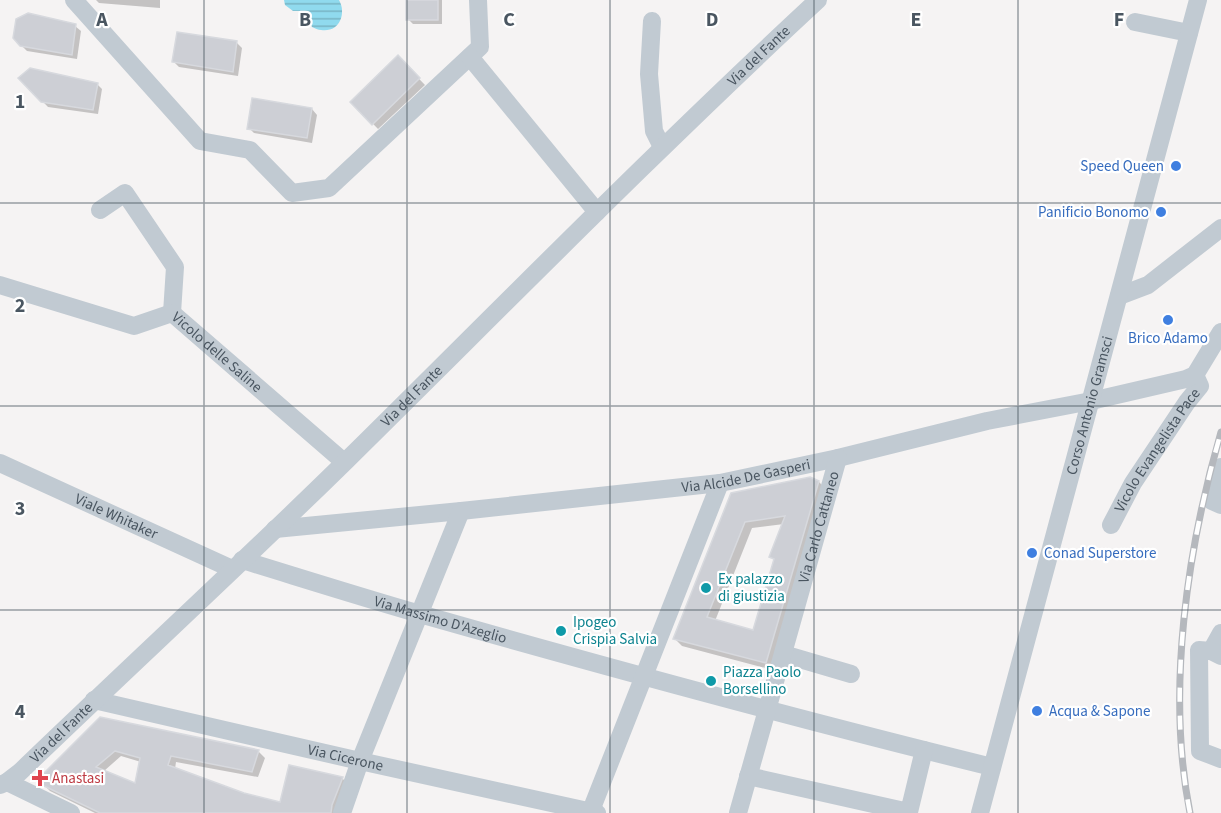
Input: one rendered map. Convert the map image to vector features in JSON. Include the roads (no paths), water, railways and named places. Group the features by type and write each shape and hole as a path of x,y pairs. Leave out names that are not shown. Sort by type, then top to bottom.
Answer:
{"street":[{"path":"74,0 200,141 250,150 292,193 329,188 480,47 478,0"},
{"name":"Via del Fante","path":"3,783 20,772 275,529 662,147 818,0"},
{"name":"Corso Antonio Gramsci","path":"980,813 1198,0"},
{"path":"652,21 648,75 654,131 662,147"},
{"path":"1135,22 1189,33"},
{"path":"470,57 597,212"},
{"path":"100,210 125,193 175,267 172,313"},
{"path":"1119,296 1148,285 1221,228"},
{"name":"Vicolo delle Saline","path":"0,285 134,326 172,313 344,462"},
{"path":"1195,375 1221,332"},
{"name":"Via Alcide De Gasperi","path":"275,529 720,483 838,458 987,421 1091,401 1195,375"},
{"name":"Vicolo Evangelista Pace","path":"1111,525 1132,483 1200,386 1195,375"},
{"name":"Via Carlo Cattaneo","path":"769,714 781,660 838,458"},
{"name":"Viale Whitaker","path":"0,463 237,564"},
{"path":"1217,503 1221,466"},
{"path":"593,813 642,680 720,483"},
{"path":"342,813 360,761 461,511"},
{"name":"Via Massimo D'Azeglio","path":"237,564 769,714"},
{"path":"1221,633 1210,653 1200,751 1221,759"},
{"path":"781,660 851,674"},
{"name":"Via Cicerone","path":"94,700 593,813"},
{"path":"738,813 769,714 992,767"},
{"path":"748,776 909,812 924,750"},
{"path":"3,783 71,813"}],"water":[{"path":"284,0 339,0 342,16 333,29 319,30 312,27 305,11 293,11 285,5"}],"railway":[{"path":"1190,813 1183,766 1180,670 1190,572 1198,524 1221,432"}],"place":[{"name":"Speed Queen","path":"1176,166"},
{"name":"Panificio Bonomo","path":"1161,212"},
{"name":"Brico Adamo","path":"1168,320"},
{"name":"Conad Superstore","path":"1032,553"},
{"name":"Ex palazzo di giustizia","path":"706,588"},
{"name":"Ipogeo Crispia Salvia","path":"561,631"},
{"name":"Piazza Paolo Borsellino","path":"711,681"},
{"name":"Acqua & Sapone","path":"1037,711"},
{"name":"Anastasi","path":"40,778"}]}
